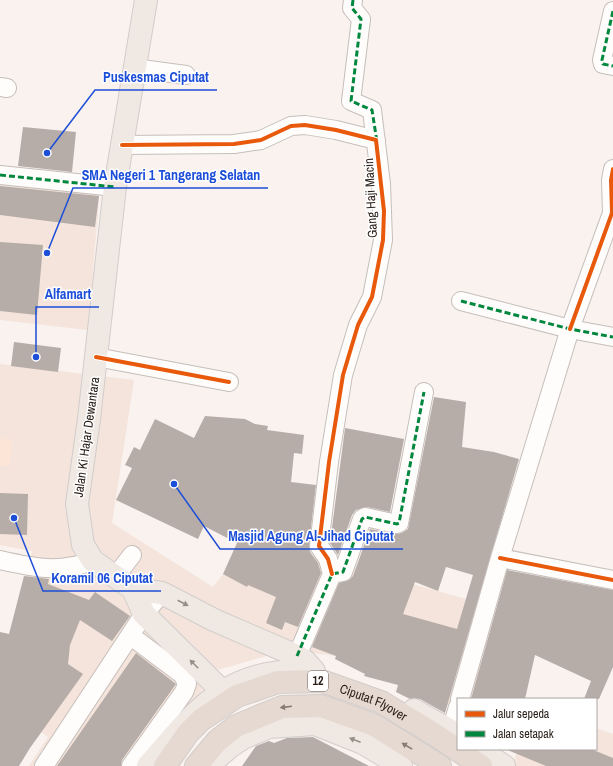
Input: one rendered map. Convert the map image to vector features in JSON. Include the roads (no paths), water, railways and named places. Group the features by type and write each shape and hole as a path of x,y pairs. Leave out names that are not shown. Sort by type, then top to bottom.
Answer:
{"highway":[{"name":"Ciputat Flyover","path":"165,766 188,733 201,720 237,696 278,682 322,681 382,702 457,750"},
{"name":"Ciputat Flyover","path":"196,766 217,741 236,726 282,707 321,706 374,725 440,766"},
{"name":"Ciputat Flyover","path":"458,750 481,766"}],"main road":[{"name":"Jalan Ki Hajar Dewantara","path":"146,0 115,187 96,357 77,504 83,545 93,561 133,589 162,593 214,620 297,656 305,661 314,671"},
{"path":"133,589 144,614 222,691"},
{"path":"148,766 200,707 222,691 248,678 267,673 314,671 384,694 455,733"},
{"path":"212,766 217,758 231,746 243,738 269,727 314,724 363,743 401,766"},
{"path":"480,750 504,766"}],"street":[{"path":"353,0 352,8 361,19 350,101 372,110 376,140"},
{"path":"613,11 602,60 603,64 613,66"},
{"path":"134,68 186,75"},
{"name":"Gang Haji Macin","path":"122,145 234,144 260,140 291,126 305,125 336,130 376,140 384,212 383,240 372,297 358,325 343,375 329,462 319,546 328,559 332,574"},
{"path":"460,698 500,558 570,329 612,213 611,180 613,168"},
{"path":"0,175 115,187"},
{"path":"461,300 570,329 613,337"},
{"path":"96,357 229,382"},
{"path":"297,656 332,574 342,572 362,519 365,517 397,524 400,523 424,392"},
{"path":"115,577 132,555"},
{"path":"500,558 613,580"},
{"path":"0,560 55,569 73,567 93,561"},
{"path":"44,766 131,636 144,614 162,593"},
{"path":"131,636 183,675 187,684 184,692 131,766"},
{"path":"455,733 457,716"}],"place":[{"name":"Puskesmas Ciputat","path":"47,153"},
{"name":"SMA Negeri 1 Tangerang Selatan","path":"47,253"},
{"name":"Alfamart","path":"36,357"},
{"name":"Masjid Agung Al-Jihad Ciputat","path":"174,484"},
{"name":"Koramil 06 Ciputat","path":"14,518"}]}
